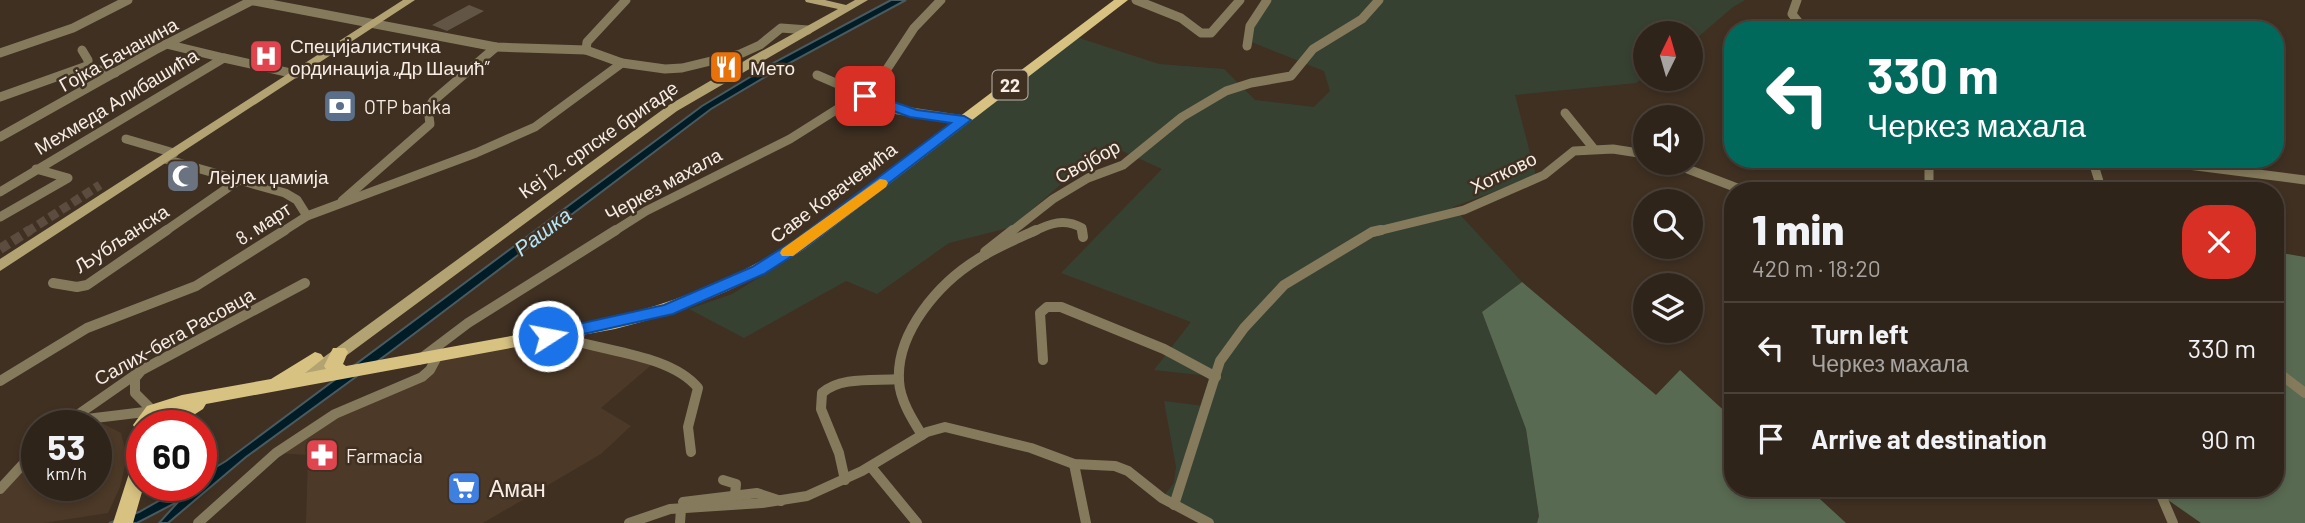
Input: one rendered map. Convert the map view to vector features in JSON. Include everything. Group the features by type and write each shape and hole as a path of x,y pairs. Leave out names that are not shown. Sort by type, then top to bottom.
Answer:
{"main road":[{"name":"Саве Ковачевића","path":"336,366 397,364 572,332 668,310 758,271 801,244 1122,0"},
{"path":"276,384 315,358"},
{"name":"22","path":"183,410 216,396 303,380 336,366"}],"street":[{"path":"0,53 57,35 128,0"},
{"name":"Кеј 12. српске бригаде","path":"251,0 496,47 586,50 622,63 672,69 755,48 780,29 793,27 808,30"},
{"name":"Гојка Бачанина","path":"0,137 166,44 251,0"},
{"path":"0,266 14,254 410,0"},
{"path":"586,50 587,42 626,0"},
{"path":"810,0 847,8"},
{"name":"Кеј 12. српске бригаде","path":"303,380 336,366 420,293 655,120 708,86 863,0"},
{"name":"Черкез махала","path":"419,360 427,351 467,323 646,211 720,171 790,139 859,93 885,72 914,28 941,0"},
{"path":"1136,0 1181,18 1201,33 1207,34 1211,33 1240,0"},
{"path":"1247,46 1250,26 1267,0"},
{"name":"Својбор","path":"985,255 985,252 1053,199 1088,178 1123,165 1154,138 1226,91 1251,83 1291,76 1313,50 1362,19 1379,0"},
{"path":"1797,0 1792,14 1798,21"},
{"path":"57,35 70,42"},
{"path":"166,44 224,58"},
{"path":"339,204 430,124 428,109 433,101 496,47"},
{"path":"82,50 87,57 88,66"},
{"name":"Мехмеда Алибашића","path":"0,192 224,58 295,74"},
{"name":"8. март","path":"0,381 87,328 196,286 307,216 476,153 536,127 622,63"},
{"path":"0,97 88,66 115,73"},
{"path":"817,75 898,110 964,120"},
{"path":"1565,113 1594,149"},
{"path":"125,139 239,180 285,193 297,200 307,216"},
{"name":"Хотково","path":"1216,377 1220,361 1244,328 1284,285 1372,232 1464,210 1506,194 1544,175 1574,151 1594,149 1633,153"},
{"path":"2211,168 2305,180"},
{"name":"Мехмеда Алибашића","path":"0,217 68,178 36,169"},
{"path":"1703,175 1724,183"},
{"name":"Љубљанска","path":"53,283 77,287 87,285 239,180"},
{"name":"Својбор","path":"899,379 909,335 918,319 963,269 985,255 1053,223 1071,221 1082,228 1083,237"},
{"name":"Салих-бега Расовца","path":"84,410 142,370 305,283"},
{"name":"Кеј 12. српске бригаде","path":"303,380 315,358 398,304 420,293"},
{"path":"1043,359 1040,313 1051,306 1078,312 1105,326 1161,345 1216,377 1174,505"},
{"path":"572,332 575,341 654,362 693,380 698,388 688,427 691,452"},
{"path":"198,523 276,453 335,414 422,377 430,370 437,357"},
{"path":"142,370 135,378 135,393 144,410"},
{"path":"2284,377 2305,393"},
{"path":"845,480 838,449 820,405 821,393 825,388 899,379 908,409 922,435"},
{"path":"663,510 762,505 816,493 871,467 939,427 956,428 1031,448 1074,464 1115,466 1128,471 1174,505 1189,510 1209,523"},
{"path":"1074,464 1086,523"},
{"path":"0,489 21,466"},
{"path":"871,467 917,523"},
{"path":"723,480 736,484 735,495"},
{"path":"629,523 683,502 763,494 782,501"},
{"path":"2162,497 2173,523"},
{"path":"680,523 681,509"}],"shaded area":[{"path":"572,332 575,341 655,362 601,408 631,426 601,454 483,523 306,523 308,455 276,453 335,414 422,377 437,357"},
{"path":"112,428 121,433 126,461 120,487 108,513 44,523 0,523 0,494 21,472 21,501 112,501"}],"green space":[{"path":"1272,0 1745,0 1703,33 1703,21 1633,21 1633,83 1515,95 1536,176 1453,207 1522,282 1482,312 1526,429 1539,516 1537,523 1209,523 1162,498 1174,483 1176,467 1164,401 1204,406 1209,376 1154,370 1191,322 1061,273 1162,169 1107,144 1012,227 949,243 877,294 846,281 744,338 689,309 732,294 796,255 1076,37 1159,64 1224,69 1255,100 1314,107 1330,91 1324,71 1246,40"},
{"path":"2284,254 2305,257 2305,523 2201,523 2166,497 2284,497"},
{"path":"1522,282 1656,395 1680,370 1724,411 1724,497 1818,497 1846,523 1537,523 1539,516 1526,429 1482,312"}],"water":[{"name":"Рашка","path":"891,0 906,0 711,109 390,352 246,457 217,482 217,466 702,106 775,62"},
{"path":"159,501 179,501 137,523 109,523 139,512"},
{"path":"179,501 194,501 168,523 159,523"}],"building":[{"path":"469,5 484,11 447,31 432,25"}],"tunnel":[{"path":"27,232 100,185"},
{"path":"0,249 30,230"}],"slow traffic":[{"path":"788,253 880,183"}],"place":[{"name":"Специјалистичка ординација „Др Шачић”","path":"266,56"},
{"name":"Мето","path":"726,67"},
{"name":"OTP banka","path":"340,106"},
{"name":"Лејлек џамија","path":"183,176"},
{"name":"Farmacia","path":"322,455"},
{"name":"Аман","path":"464,488"}],"route":[{"path":"548,336 668,310 758,271 801,244 964,120 898,110 865,96"}]}
